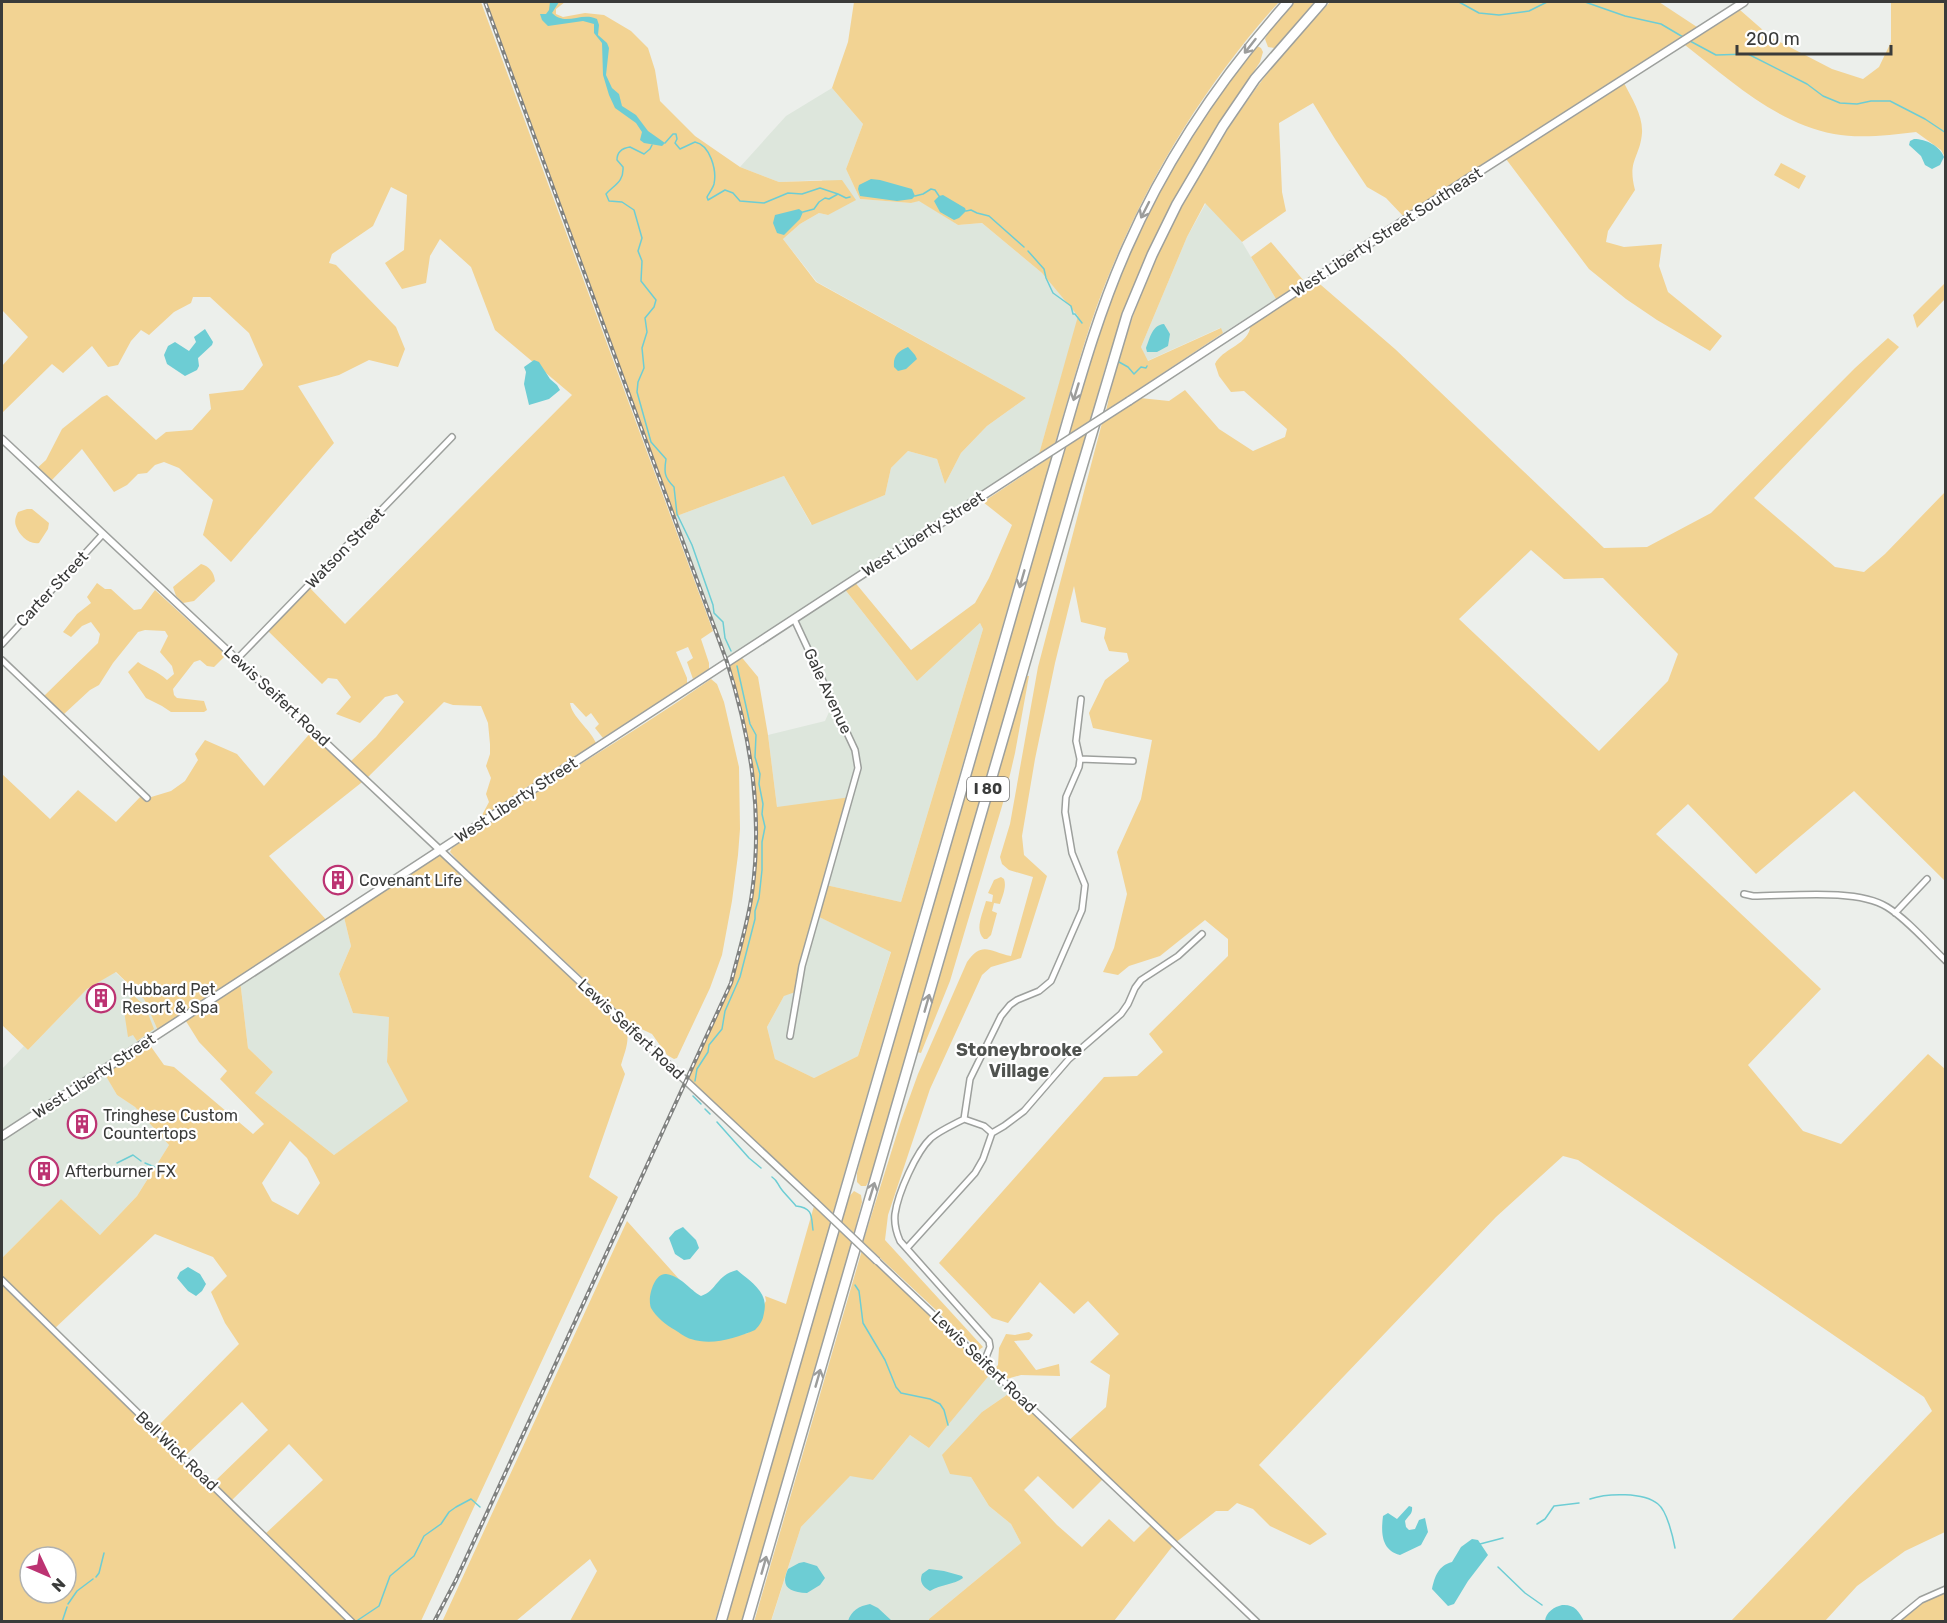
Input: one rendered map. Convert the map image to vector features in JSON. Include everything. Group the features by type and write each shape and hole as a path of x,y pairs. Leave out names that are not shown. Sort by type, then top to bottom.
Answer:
{"highway":[{"name":"I 80","path":"721,1622 1101,312 1128,244 1177,150 1237,62 1288,2"},
{"name":"I 80","path":"747,1622 1127,315 1161,235 1201,161 1264,68 1322,2"}],"main road":[{"name":"West Liberty Street Southeast","path":"1031,464 1744,2"},
{"name":"West Liberty Street","path":"2,1136 1031,464"}],"street":[{"name":"Watson Street","path":"237,659 452,437"},
{"name":"Lewis Seifert Road","path":"2,439 815,1202 1257,1622"},
{"name":"Carter Street","path":"2,644 103,534"},
{"name":"Gale Avenue","path":"790,1036 802,966 851,797 858,765 855,750 794,619"},
{"path":"2,660 147,798"},
{"path":"964,1119 970,1079 1001,1016 1017,1000 1039,991 1051,981 1082,910 1085,885 1072,853 1065,812 1066,797 1080,759 1076,741 1081,699"},
{"path":"1080,759 1133,760"},
{"path":"1895,913 1927,879"},
{"path":"1744,894 1753,896 1855,896 1880,903 1895,913 1946,961"},
{"path":"907,1248 975,1173 992,1133 1024,1111 1068,1059 1124,1009 1141,980 1178,956 1202,934"},
{"path":"984,1362 990,1347 989,1341 898,1237 895,1221 897,1205 907,1179 921,1151 930,1139 964,1119 984,1125 992,1133"},
{"name":"Bell Wick Road","path":"2,1280 352,1622"},
{"path":"1894,1622 1921,1600 1946,1589"}],"shaded area":[{"path":"2,2 481,2 713,631 701,639 709,669 693,679 687,662 693,658 688,647 676,652 687,678 687,684 603,738 595,728 599,724 591,713 586,717 573,703 570,703 574,713 596,743 482,818 489,802 486,794 491,778 486,766 490,754 488,723 481,706 453,705 444,702 366,779 269,856 329,923 240,980 248,1048 273,1072 255,1093 334,1155 408,1101 387,1062 389,1017 353,1013 339,974 351,946 343,913 440,850 625,1024 627,1029 627,1045 621,1065 625,1074 589,1177 618,1197 421,1621 2,1621 2,1258 61,1199 100,1235 137,1196 169,1145 135,1107 117,1095 103,1071 147,1041 164,1065 174,1067 253,1134 264,1124 220,1079 227,1071 199,1042 184,1018 159,1033 144,999 116,972 87,989 28,1050 2,1025 2,774 50,819 78,790 116,822 143,794 148,798 171,791 185,781 198,760 195,754 205,740 237,754 264,786 313,730 349,763 376,737 404,702 397,694 385,697 360,723 336,714 351,697 337,679 328,678 322,684 266,629 308,586 345,624 572,395 495,330 471,267 440,239 430,256 426,283 402,289 385,263 404,250 407,195 391,187 373,226 332,254 329,263 336,265 396,327 405,349 398,367 369,360 339,375 298,386 334,443 231,562 203,535 213,500 179,468 164,462 155,465 147,473 138,474 127,485 114,492 82,449 49,483 35,470 46,460 62,429 107,395 156,440 166,432 192,430 211,409 209,394 243,390 263,365 249,333 210,297 193,297 191,303 174,312 149,335 141,330 131,341 118,365 108,367 92,346 63,373 52,364 2,413 2,366 28,337 2,310","holes":["290,1141 307,1158 320,1183 298,1215 272,1201 262,1183","155,1234 213,1257 227,1276 211,1292 225,1323 239,1344 155,1429 53,1330","242,1402 268,1430 212,1484 184,1457","289,1444 323,1480 264,1535 230,1502"]},
{"path":"486,2 565,2 556,9 556,14 563,17 585,13 604,15 631,31 648,48 655,70 660,101 695,136 740,167 779,182 842,180 856,200 828,215 819,213 800,224 783,239 816,282 1026,398 987,426 961,453 945,484 937,459 908,451 891,468 885,495 812,525 784,476 674,517"},
{"path":"854,2 1279,2 1201,101 1138,210 1097,306 1055,443 1039,454 1078,316 1042,273 982,223 958,225 919,201 911,203 860,199 846,169 863,124 832,88 848,42"},
{"path":"1294,2 1315,2 1277,46 1268,47 1265,39 1268,33"},
{"path":"1330,2 1659,2 1697,27 1404,217 1386,198 1367,187 1313,103 1279,123 1282,192 1286,211 1242,242 1205,203 1187,237 1141,347 1148,361 1221,328 1223,333 1106,411 1131,320 1169,232 1191,189 1242,108 1270,70"},
{"path":"1891,2 1945,2 1945,157 1941,150 1916,132 1854,136 1834,134 1793,120 1773,110 1737,86 1685,45 1740,10 1772,38 1832,69 1863,79 1879,67 1891,42"},
{"path":"1257,46 1263,52 1260,62 1191,171 1149,254 1114,340 1090,421 1068,435 1102,320 1146,217 1165,179 1219,91"},
{"path":"1624,83 1639,113 1642,133 1632,172 1635,190 1608,231 1606,242 1624,247 1662,244 1659,266 1668,292 1722,336 1710,351 1626,299 1589,269 1506,159"},
{"path":"832,88 863,124 846,169 860,199 911,203 919,200 958,225 982,223 1042,273 1079,316 1039,454 936,520 935,527 843,587 917,681 980,623 983,629 901,902 826,885 777,807 768,735 825,721 833,703 794,619 727,662 674,517 784,476 811,524 885,495 891,468 908,451 937,459 945,484 961,453 987,426 1026,398 817,282 783,239 800,224 819,213 828,215 822,180 779,182 740,167 786,116"},
{"path":"1781,163 1806,176 1799,189 1774,175"},
{"path":"1206,203 1242,242 1276,299 1223,333 1220,328 1147,361 1141,347 1187,237"},
{"path":"1271,242 1304,281 1276,299 1251,257"},
{"path":"1314,279 1395,349 1604,548 1647,547 1711,513 1855,368 1888,338 1899,347 1754,498 1835,567 1864,572 1885,554 1945,492 1945,881 1854,791 1756,874 1688,804 1656,834 1821,989 1748,1065 1803,1131 1841,1144 1928,1054 1945,1069 1945,1532 1905,1551 1857,1586 1825,1621 1731,1621 1932,1411 1924,1397 1578,1160 1563,1156 1496,1217 1259,1465 1327,1534 1310,1545 1270,1526 1253,1509 1237,1503 1228,1511 1216,1511 1175,1543 1114,1621 929,1621 1021,1543 1011,1524 989,1506 971,1477 950,1474 942,1455 982,1412 1014,1390 1068,1441 1106,1407 1110,1375 1090,1362 1119,1334 1088,1301 1074,1314 1040,1282 1008,1323 992,1318 939,1263 1104,1077 1137,1076 1163,1052 1149,1034 1228,956 1228,939 1205,920 1160,956 1129,966 1118,975 1103,972 1114,948 1127,894 1117,852 1141,799 1152,740 1093,728 1089,713 1105,680 1129,661 1127,653 1109,651 1104,638 1106,628 1081,622 1074,586 1035,759 1022,836 1024,855 1047,876 1021,958 991,967 982,975 930,1089 888,1215 885,1240 983,1347 979,1350 863,1242 918,1074 967,962 972,955 982,949 1011,956 1033,877 1009,870 1002,864 1000,857 1010,824 1038,667 1102,423 1140,398 1169,401 1185,390 1219,429 1253,451 1285,437 1287,429 1244,391 1231,392 1219,376 1215,364 1218,359 1243,340 1250,329 1248,323","holes":["1531,550 1564,579 1603,578 1678,654 1668,681 1599,751 1459,619","1038,1476 1073,1509 1105,1477 1153,1523 1134,1542 1109,1519 1082,1547 1057,1525 1024,1490"]},
{"path":"1945,283 1945,299 1917,328 1913,315"},
{"path":"1087,433 873,1173 866,1186 861,1186 857,1182 857,1173 881,1079 1063,449"},
{"path":"1052,456 833,1213 817,1199 815,1202 687,1082 731,983 752,895 757,848 749,745 727,662 739,654 758,677 777,807 851,797 826,885 901,902 983,629 980,623 917,681 843,587 853,580 911,650 975,603 989,578 1012,525 983,502","holes":["817,916 891,952 858,1056 814,1078 775,1059 767,1027 784,996 798,991"]},
{"path":"32,509 49,523 39,543 25,539 16,526 15,520 18,512"},
{"path":"201,564 211,570 215,581 194,601 183,603 176,596 173,587"},
{"path":"97,583 105,589 111,589 134,610 141,609 155,590 224,653 224,657 214,667 207,666 200,660 194,662 173,689 177,698 204,701 207,710 204,712 171,712 146,698 128,672 138,662 167,680 174,674 172,666 160,652 168,636 165,631 138,632 99,685 90,690 64,714 44,696 98,643 100,634 91,622 82,626 71,637 63,632 77,614 91,603 87,597"},
{"path":"1026,676 1029,676 1005,796 950,981 921,1053 917,1052"},
{"path":"711,679 717,684 724,702 739,767 738,855 722,955 710,988 677,1058 674,1059 667,1055 652,1034 633,1025 450,852 452,848 484,826"},
{"path":"1001,877 1005,882 1004,892 1000,904 994,903 992,911 997,913 991,935 984,939 979,926 981,916 986,901 992,902 993,895 988,893 994,880"},
{"path":"343,913 351,946 339,974 353,1013 389,1017 387,1062 409,1102 334,1155 255,1093 273,1072 248,1048 240,980"},
{"path":"817,916 891,951 858,1056 814,1078 775,1059 767,1027 784,996"},
{"path":"115,972 144,999 159,1033 103,1070 117,1095 135,1107 169,1145 137,1196 100,1235 61,1199 2,1258 2,1069 24,1046 28,1050 87,989"},
{"path":"134,996 145,1006 154,1029 137,1041 133,1035 128,1037 124,1011 125,1002"},
{"path":"854,1191 861,1195 862,1202 854,1233 841,1221 847,1199"},
{"path":"814,1206 831,1222 715,1621 570,1621 597,1571 590,1559 516,1621 442,1622 627,1221 679,1279 670,1275 654,1286 650,1304 660,1318 735,1336 748,1333 766,1301 765,1296 786,1304"},
{"path":"838,1228 852,1241 847,1264 744,1621 725,1622"},
{"path":"862,1250 991,1373 929,1448 910,1435 873,1480 850,1476 801,1527 771,1621 754,1622"},
{"path":"1029,1332 1033,1335 1029,1340 1014,1341 1036,1370 1059,1364 1060,1376 1021,1375 1003,1380 993,1370 998,1365 999,1348 1006,1334"},
{"path":"993,1370 1014,1390 982,1412 971,1477 989,1506 1011,1524 1021,1543 929,1621 771,1622 801,1527 850,1475 873,1480 910,1435 929,1448"},
{"path":"1945,1589 1945,1621 1895,1622 1906,1611"}],"water":[{"path":"550,2 559,2 552,13 557,17 597,19 598,35 609,48 606,75 612,88 619,94 622,106 636,115 648,131 665,143 662,146 644,143 640,140 642,132 636,123 615,108 603,75 602,43 594,33 594,24 583,21 548,26 540,14 546,14"},
{"path":"1914,139 1936,146 1944,157 1940,165 1932,169 1925,165 1921,156 1909,145"},
{"path":"871,179 912,189 915,196 912,199 897,201 860,196 859,185"},
{"path":"943,195 965,208 966,211 959,218 954,220 940,212 934,201"},
{"path":"799,209 803,212 800,219 784,235 777,233 773,223 775,215"},
{"path":"1164,324 1170,334 1168,346 1157,352 1147,352 1146,348 1152,333"},
{"path":"205,329 213,342 198,358 197,370 185,376 167,364 164,355 168,346 175,342 189,351 196,342 194,337"},
{"path":"908,347 917,359 906,369 898,371 894,367 895,357"},
{"path":"534,360 539,362 560,390 549,399 529,405 524,384 526,372 524,367"},
{"path":"683,1227 696,1240 699,1248 690,1259 684,1260 675,1254 669,1238"},
{"path":"188,1267 200,1274 206,1284 196,1296 188,1291 177,1278 180,1272"},
{"path":"737,1270 758,1288 764,1299 763,1318 755,1330 724,1340 699,1341 687,1338 668,1326 651,1308 652,1287 662,1275 676,1277 701,1296 711,1290 724,1276"},
{"path":"1409,1506 1412,1509 1405,1521 1406,1527 1409,1530 1415,1529 1419,1520 1425,1518 1428,1532 1421,1545 1400,1555 1394,1553 1386,1545 1382,1534 1383,1516 1388,1513 1397,1519"},
{"path":"1472,1539 1478,1540 1488,1555 1454,1604 1448,1606 1432,1589 1434,1580 1440,1569 1452,1562 1461,1547"},
{"path":"804,1562 817,1566 825,1578 820,1585 807,1593 791,1590 785,1580 788,1569"},
{"path":"929,1569 944,1571 963,1578 930,1591 921,1582 922,1574"},
{"path":"870,1604 892,1621 848,1621 856,1610"},
{"path":"1562,1605 1576,1609 1584,1621 1545,1621 1551,1610"}],"waterway":[{"path":"1459,2 1479,13 1499,15 1529,11 1547,2"},
{"path":"1585,2 1625,16 1661,24 1683,37"},
{"path":"1690,41 1716,55 1748,54 1807,84 1823,96 1840,103 1890,101 1946,133"},
{"path":"665,143 673,134 676,134 675,143 680,149 695,142 705,148 711,159 715,178 707,197 708,200 725,190 733,193 740,201 764,203 788,193 802,194 820,188 838,194"},
{"path":"652,145 644,154 630,147 619,152 617,160 623,167 622,176 606,194 609,201 622,202 634,210 642,238 638,251 642,261 641,281 656,300 654,307 645,318 647,332 642,348 644,368 638,382 637,392 651,442 666,459 666,474 674,487 677,514 692,545 714,613 723,622 725,638 731,651"},
{"path":"915,196 931,189 935,190 939,196"},
{"path":"803,212 814,209 825,198 829,199 838,194 846,198 850,197"},
{"path":"966,211 971,210 989,216 1024,247"},
{"path":"1028,251 1044,269 1053,293 1071,306 1073,314 1082,323"},
{"path":"1119,362 1134,374 1141,367 1146,368 1147,366"},
{"path":"695,1081 697,1069 708,1052 709,1045 722,1029 725,1011 740,977 755,919 762,870 762,842 765,827 759,784 760,774 755,757 756,735 750,724 737,666"},
{"path":"693,1096 701,1104"},
{"path":"705,1109 710,1114"},
{"path":"717,1122 761,1168"},
{"path":"117,1163 133,1155 141,1161"},
{"path":"145,1163 164,1171"},
{"path":"772,1177 796,1206 809,1211 813,1230"},
{"path":"855,1285 859,1291 863,1323 885,1360 896,1387 901,1393 930,1399 940,1404 948,1425"},
{"path":"1590,1499 1625,1495 1652,1500 1664,1512 1675,1548"},
{"path":"358,1620 379,1606 390,1576 414,1556 424,1536 441,1524 449,1512 471,1499 480,1507"},
{"path":"1537,1524 1545,1519 1554,1506 1579,1503"},
{"path":"1480,1544 1503,1538"},
{"path":"96,1577 104,1553"},
{"path":"1498,1567 1525,1593 1542,1605"},
{"path":"78,1590 93,1579"},
{"path":"62,1622 67,1607"}],"railway":[{"path":"434,1622 456,1580 731,983 750,904 756,834 753,776 743,719 727,662 485,2"}],"place":[{"name":"Covenant Life","path":"338,880"},
{"name":"Hubbard Pet Resort & Spa","path":"101,998"},
{"name":"Tringhese Custom Countertops","path":"82,1124"},
{"name":"Afterburner FX","path":"44,1171"}],"district":[{"name":"Stoneybrooke Village","path":"1019,1060"}]}
